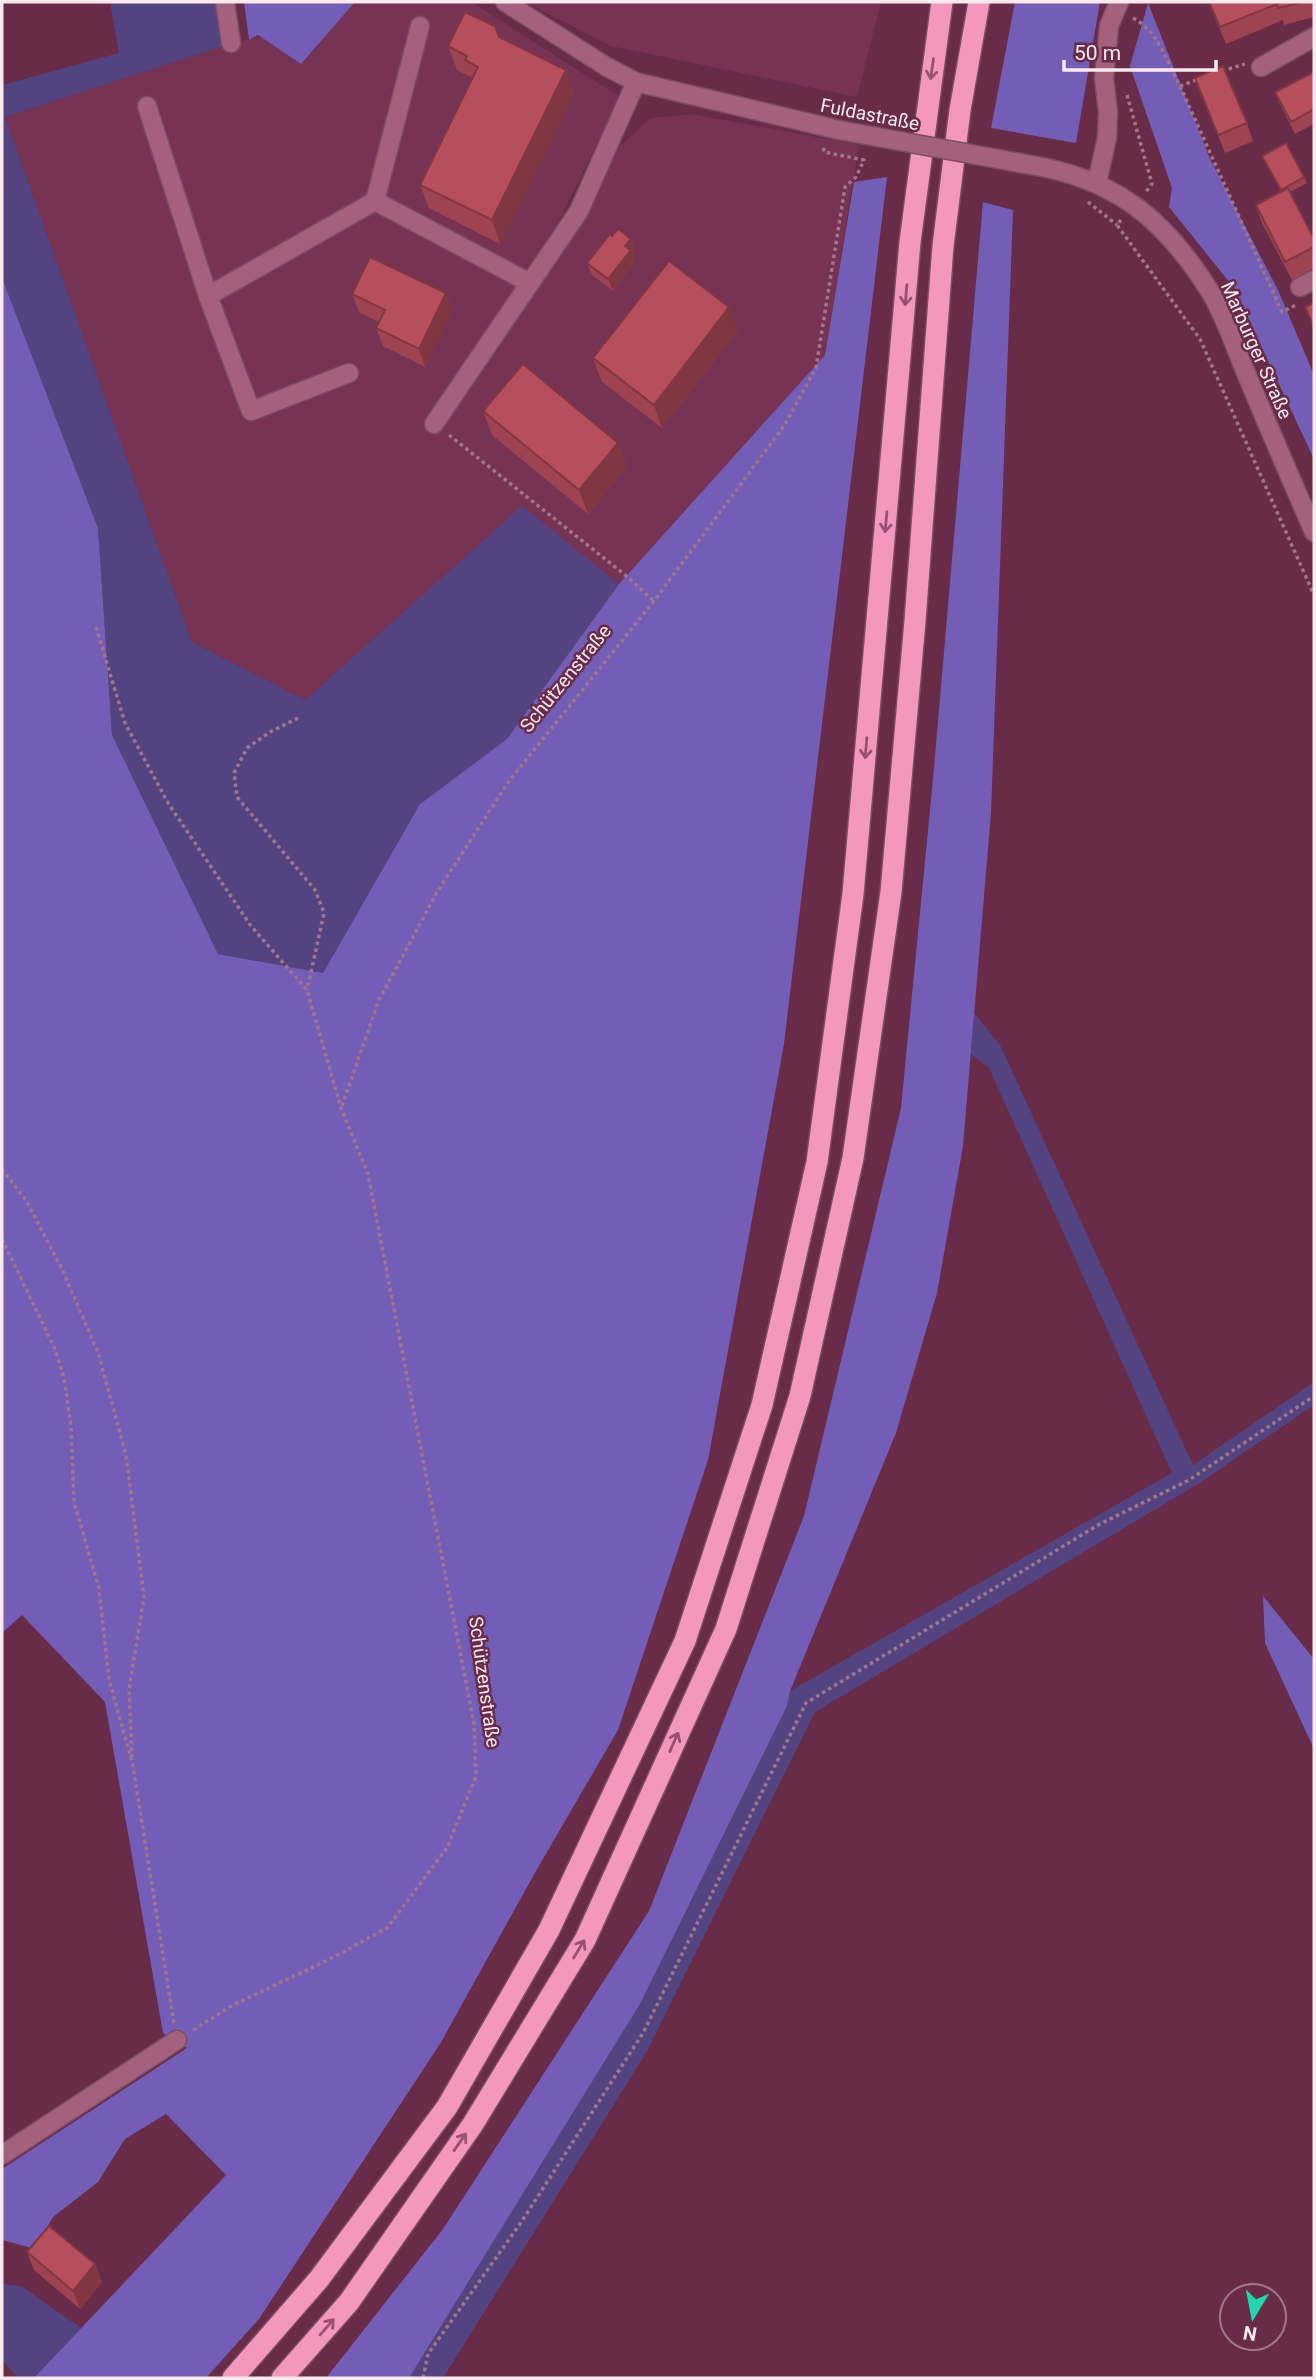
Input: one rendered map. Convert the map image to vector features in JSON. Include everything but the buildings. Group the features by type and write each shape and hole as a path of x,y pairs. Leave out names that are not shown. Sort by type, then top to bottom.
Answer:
{"highway":[{"path":"233,2378 319,2279 447,2106 549,1930 685,1641 762,1405 817,1162 853,894 910,242 942,2"},
{"path":"282,2378 349,2302 473,2124 585,1940 726,1629 800,1396 853,1158 891,892 915,621 943,246 960,110 979,2"}],"street":[{"path":"225,2 231,43"},
{"name":"Fuldastraße","path":"505,2 607,67 636,82 839,130 1042,167 1097,183"},
{"path":"1097,183 1107,138 1108,112 1104,78 1109,26 1117,7"},
{"path":"208,296 376,201 420,26"},
{"path":"1261,67 1314,37"},
{"path":"434,424 579,211 636,82"},
{"path":"147,106 208,296 251,411 349,373"},
{"name":"Marburger Straße","path":"1097,183 1135,205 1174,242 1212,294 1314,532"},
{"path":"376,201 530,283"},
{"path":"2,2155 177,2040"}],"path":[{"path":"1117,7 1143,23 1154,35 1180,86 1282,312 1306,290"},
{"path":"1217,72 1242,64 1261,67"},
{"path":"1180,86 1205,77"},
{"path":"1104,78 1125,90 1152,184 1117,225 1200,339 1314,595"},
{"name":"Schützenstraße","path":"341,1108 378,1002 437,892 509,781 654,601 784,426 816,368 845,187 856,177 864,160"},
{"path":"434,424 624,574 654,601"},
{"path":"96,627 125,723 168,803 251,926 307,989"},
{"path":"298,718 270,732 247,748 234,773 237,797 315,890 324,913 307,989"},
{"name":"Schützenstraße","path":"177,2040 233,2005 328,1961 387,1928 447,1848 476,1776 474,1724 368,1174 341,1108 307,989"},
{"path":"2,1169 33,1212 93,1340 126,1455 144,1597 129,1689 133,1766 177,2040"},
{"path":"2,1238 55,1349 64,1378 71,1426 74,1502 99,1589 109,1679 133,1766"},
{"path":"423,2378 428,2354 522,2221 643,2033 806,1703 1098,1525 1189,1480 1314,1396"}],"shaded area":[{"path":"110,2 215,2 223,46 5,117 192,642 305,700 522,506 619,584 507,739 420,804 323,973 218,954 112,735 98,528 2,278 2,85 119,53"},
{"path":"244,2 355,2 301,64 258,35 249,40"},
{"path":"355,2 471,2 620,97 560,219 528,268 621,145 651,118 692,114 859,145 825,355 619,584 522,507 305,700 192,642 5,117 231,43 261,37 301,64"},
{"path":"525,2 881,2 857,97 611,46"},
{"path":"1015,2 1100,2 1076,143 991,128"},
{"path":"1148,3 1210,159 1278,290 1314,375 1314,459 1234,288 1169,207 1172,188 1130,66"},
{"path":"887,177 784,1044 708,1460 618,1730 440,2044 259,2319 206,2378 34,2378 226,2175 166,2114 125,2139 98,2182 53,2217 35,2249 2,2240 2,2169 187,2048 163,2033 105,1702 22,1615 2,1633 2,278 98,528 112,735 218,954 323,973 420,804 507,739 619,584 825,355 854,182"},
{"path":"983,202 1013,210 991,813 963,1146 937,1293 896,1433 790,1691 787,1706 640,2004 409,2378 326,2378 443,2229 649,1911 804,1516 901,1108 933,779"},
{"path":"974,1013 1000,1045 1193,1465 1314,1382 1314,1405 1198,1484 815,1712 646,2053 443,2378 409,2378 640,2004 787,1706 790,1691 1172,1473 989,1068 971,1054"},
{"path":"1263,1596 1314,1659 1314,1749 1265,1643"},
{"path":"2,2284 21,2286 81,2328 34,2378 18,2378 2,2360"}]}
